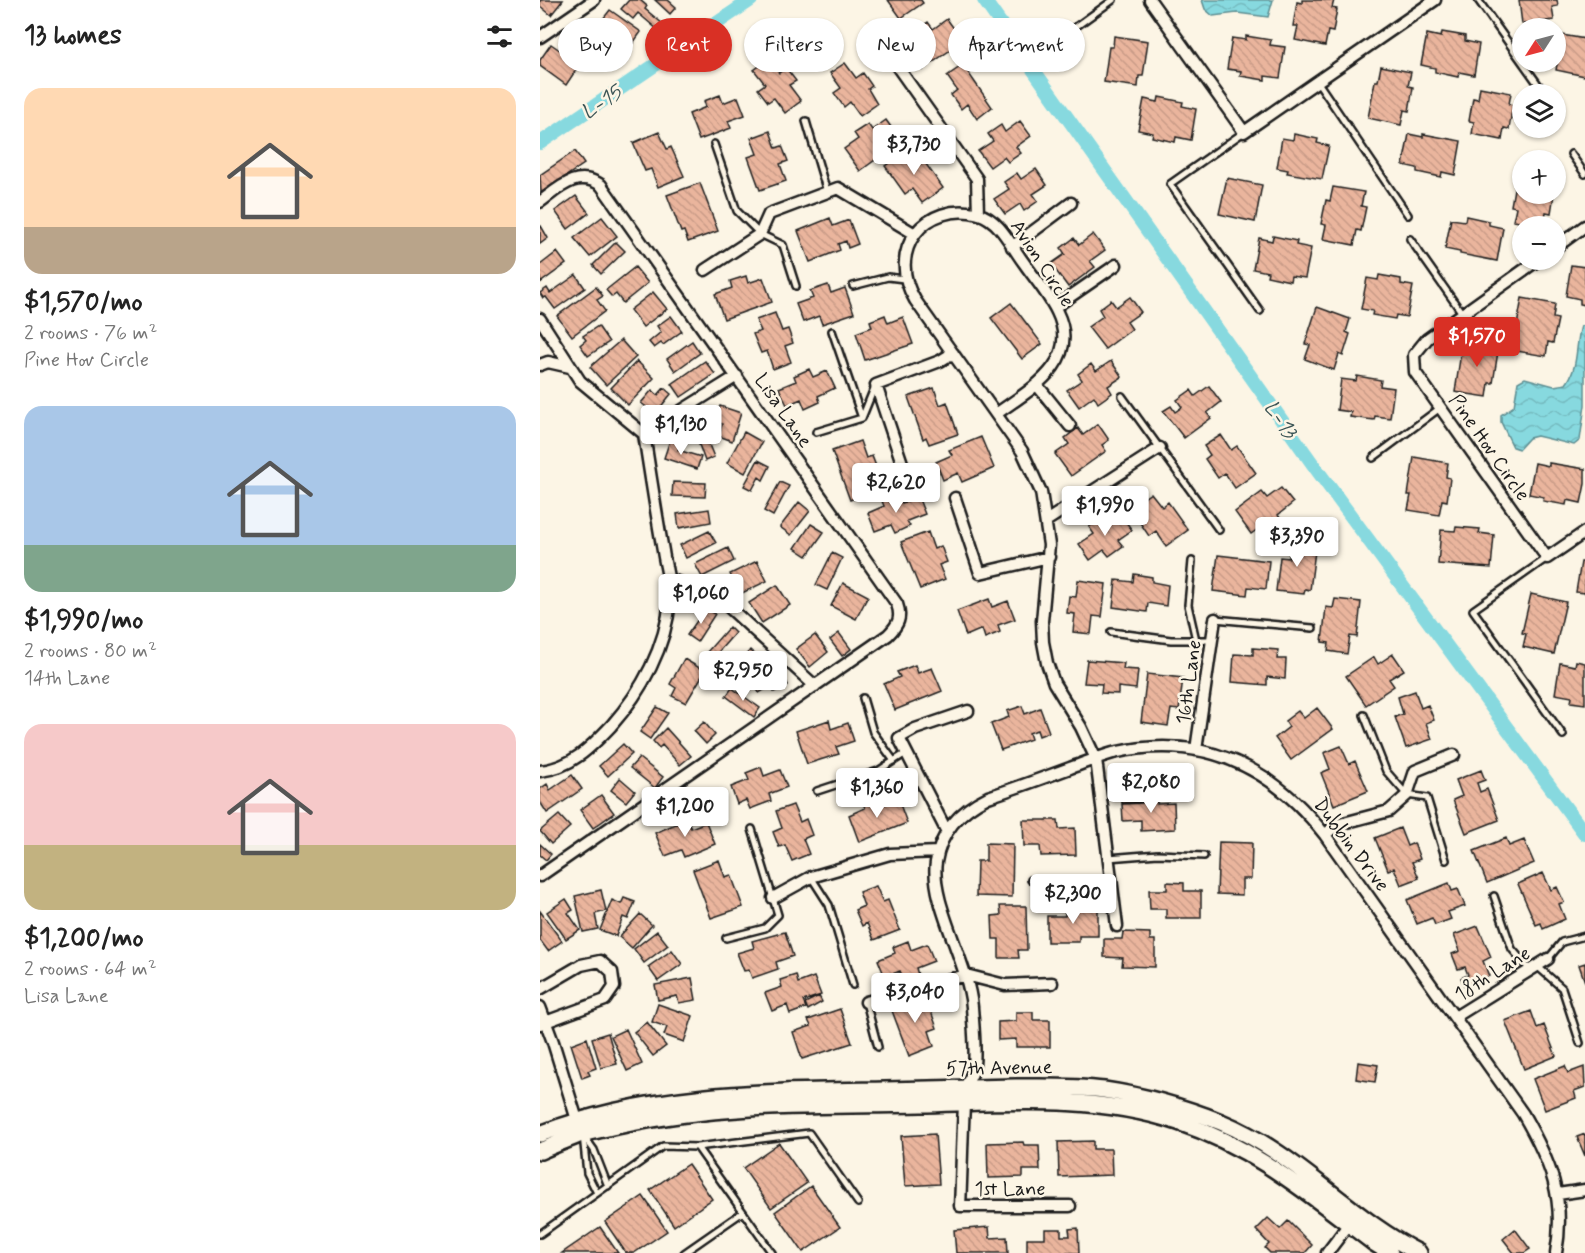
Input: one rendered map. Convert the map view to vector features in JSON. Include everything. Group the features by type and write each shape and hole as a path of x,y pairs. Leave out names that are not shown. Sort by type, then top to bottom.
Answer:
{"street":[{"path":"540,37 594,0"},
{"path":"1150,0 1244,132 1435,0"},
{"path":"901,72 977,179 978,214 959,213 938,217 921,227 906,250 903,260 904,279 915,300 1022,451 1041,492 1049,557 1042,621 1047,663 1063,700 1081,727 1096,759 1117,926"},
{"name":"Lisa Lane","path":"540,202 576,179 585,178 601,185 738,376 897,604 901,614 899,621 888,635 540,876"},
{"path":"705,270 760,234 769,214 838,188 915,234"},
{"path":"1012,247 1071,203"},
{"name":"Avion Circle","path":"978,214 993,220 1012,247 1059,315 1063,335 1060,355 1051,372 1037,385 996,414"},
{"path":"1566,240 1585,226"},
{"path":"1054,307 1116,265"},
{"name":"Pine Hov Circle","path":"1524,270 1427,339 1414,355 1415,372 1547,558"},
{"path":"540,319 579,381 644,434 670,597 665,632 657,654 637,692 617,719 577,758 560,767 540,771"},
{"path":"907,478 876,385 953,353"},
{"path":"540,364 548,362 570,367"},
{"path":"644,434 738,376"},
{"path":"1037,385 1070,426"},
{"path":"1046,521 1160,448"},
{"path":"956,498 980,573 1049,557"},
{"path":"1547,558 1585,532"},
{"path":"667,578 720,599 815,686"},
{"name":"16th Lane","path":"1196,750 1215,619"},
{"path":"947,832 898,738 915,729 968,711"},
{"name":"Dubbin Drive","path":"965,1095 974,1070 972,1003 966,975 938,892 935,873 938,852 947,832 963,812 980,801 1113,753 1149,747 1196,750 1241,764 1265,777 1301,805 1325,835 1523,1114 1539,1142 1552,1172 1557,1194 1560,1232 1556,1253"},
{"path":"1325,835 1336,825 1389,811 1407,795 1415,771 1454,755"},
{"path":"773,898 811,877 890,854 938,852"},
{"name":"18th Lane","path":"1455,1017 1548,959"},
{"path":"540,989 581,965 600,961 612,972 614,987 605,1000 543,1023"},
{"path":"866,1002 966,975 1005,985 1052,983"},
{"path":"540,1007 543,1023 580,1127"},
{"name":"57th Avenue","path":"540,1134 580,1127 661,1101 740,1093 965,1095 1066,1087 1102,1090 1181,1107 1256,1140 1285,1157 1390,1253"},
{"name":"1st Lane","path":"965,1095 960,1206 1070,1206"},
{"name":"57th Avenue","path":"540,1150 580,1127"},
{"path":"1557,1194 1585,1190"},
{"path":"1327,1253 1353,1218"},
{"name":"57th Avenue","path":"1353,1218 1382,1230 1419,1253"}],"lane":[{"path":"1085,20 1113,0"},
{"path":"1478,0 1538,84"},
{"path":"1317,81 1408,215"},
{"path":"806,121 827,192"},
{"path":"1244,132 1170,184 1260,311"},
{"path":"714,144 737,211 760,234 783,245 796,286"},
{"path":"1571,154 1585,174"},
{"path":"1410,239 1462,313"},
{"path":"853,286 888,277 904,279"},
{"path":"832,331 862,418"},
{"path":"862,418 876,385"},
{"path":"1122,396 1219,530"},
{"path":"1373,458 1440,408"},
{"path":"816,432 862,418"},
{"path":"1547,558 1473,610 1563,735"},
{"path":"1192,561 1188,605 1196,640"},
{"path":"1215,619 1313,628"},
{"path":"1111,633 1171,640 1212,640"},
{"path":"863,698 873,732 894,761"},
{"path":"1365,715 1386,771 1407,795 1426,798 1446,860"},
{"path":"817,791 878,771 906,753"},
{"path":"726,938 765,928 778,915 752,829"},
{"path":"1108,858 1158,854 1204,856"},
{"path":"811,877 830,905 853,985"},
{"path":"1032,880 1088,884 1111,878"},
{"path":"1494,896 1512,949 1533,968 1562,988 1580,1042"},
{"path":"1548,959 1562,942 1585,936"},
{"path":"866,1002 878,1047"},
{"path":"580,1127 594,1150 608,1186"},
{"path":"580,1127 587,1173 597,1193"},
{"path":"540,1234 663,1146 697,1147 809,1133 858,1203"},
{"path":"697,1147 772,1253"},
{"path":"684,1253 743,1212"}],"water":[{"path":"1202,0 1273,0 1268,17 1237,13 1213,16 1205,9"},
{"path":"1585,325 1585,405 1580,440 1574,445 1537,436 1529,438 1519,449 1513,447 1501,422 1501,415 1514,406 1518,382 1525,378 1554,386 1566,384 1573,371 1581,326"}],"building":[{"path":"540,0 563,0 551,15 540,6"},
{"path":"629,0 640,0 647,6 645,9 656,18 645,19 638,13 633,19 621,9"},
{"path":"655,0 668,0 676,7 670,14"},
{"path":"888,0 921,0 923,3 901,18"},
{"path":"1302,0 1334,0 1332,8 1337,9 1333,32 1328,31 1325,46 1295,40 1298,26 1293,26 1297,2 1302,3"},
{"path":"1519,0 1557,0 1558,6 1552,7 1554,18 1521,18"},
{"path":"610,10 621,18 604,18"},
{"path":"948,20 948,52 936,60 936,27"},
{"path":"633,26 641,32 633,43"},
{"path":"1442,32 1465,36 1465,41 1479,44 1474,75 1459,72 1458,77 1435,72 1435,68 1421,65 1427,34 1441,37"},
{"path":"1114,36 1148,41 1143,76 1139,76 1138,87 1104,82 1109,47 1113,47"},
{"path":"1246,36 1271,40 1270,45 1285,47 1280,78 1265,76 1265,80 1240,76 1241,71 1227,69 1232,38 1246,40"},
{"path":"1566,36 1585,39 1585,76 1566,72"},
{"path":"551,44 558,49 558,72 575,72 566,85 540,66 540,60"},
{"path":"844,64 856,78 863,73 872,86 868,89 877,104 860,116 850,102 844,107 834,93 841,88 830,73 844,72"},
{"path":"1381,66 1411,72 1408,86 1413,87 1409,111 1404,110 1401,125 1368,118 1375,81 1378,81"},
{"path":"756,72 789,72 796,81 789,85 801,101 785,113 774,98 768,102 758,89 765,84"},
{"path":"953,72 968,72 992,107 977,119 967,104 961,109 951,95 957,90 947,76"},
{"path":"1480,87 1511,93 1509,104 1512,105 1512,111 1509,129 1504,128 1502,140 1472,134 1474,122 1469,121 1473,98 1478,99"},
{"path":"720,95 723,103 738,97 745,115 728,121 731,128 699,140 689,114 706,107 704,101"},
{"path":"1159,97 1183,102 1182,106 1196,109 1191,140 1176,137 1175,142 1152,137 1153,133 1138,130 1144,99 1158,102"},
{"path":"886,120 901,141 860,171 844,149 858,139 854,133 868,124 872,130"},
{"path":"1020,121 1031,136 1016,147 1021,153 1008,162 1004,157 990,167 978,151 993,141 988,134 1001,125 1005,132"},
{"path":"770,131 776,148 782,146 788,161 780,164 786,181 760,190 748,157 757,154 751,138"},
{"path":"659,132 667,149 671,147 684,176 658,187 651,169 645,171 633,143"},
{"path":"1294,134 1318,139 1317,143 1329,146 1322,179 1287,173 1288,170 1277,168 1282,138 1293,140"},
{"path":"1409,134 1423,137 1423,134 1461,141 1455,175 1442,172 1441,177 1417,172 1417,168 1403,165"},
{"path":"908,150 916,161 921,157 943,188 922,203 912,189 905,194 885,166"},
{"path":"575,151 584,164 541,193 540,175"},
{"path":"1036,169 1047,185 1033,194 1038,201 1024,211 1020,204 1005,214 994,199 1009,189 1004,182 1017,173 1021,179"},
{"path":"1227,178 1262,185 1255,222 1219,214"},
{"path":"700,183 718,231 688,242 684,231 681,232 667,195"},
{"path":"1333,187 1364,192 1361,206 1366,207 1361,231 1357,230 1354,245 1323,239 1326,225 1321,224 1326,200 1330,201"},
{"path":"576,196 589,213 568,229 555,211"},
{"path":"1512,200 1512,204 1552,204 1551,213 1546,212 1545,216 1514,216 1516,207 1511,206"},
{"path":"1466,216 1489,221 1489,225 1503,228 1497,261 1445,249 1451,219 1465,221"},
{"path":"602,217 617,236 590,257 574,238"},
{"path":"830,218 833,226 849,220 858,244 848,248 846,241 838,244 840,250 810,262 798,231"},
{"path":"540,227 548,238 540,244"},
{"path":"1093,234 1105,250 1090,261 1095,267 1068,287 1051,264 1065,254 1061,248 1074,238 1079,245"},
{"path":"1273,236 1297,241 1296,245 1311,248 1305,278 1291,276 1290,281 1267,276 1268,272 1253,269 1259,238 1272,241"},
{"path":"616,242 625,251 601,274 593,265"},
{"path":"557,252 566,264 540,283 540,265"},
{"path":"1571,265 1585,267 1585,305 1580,304 1580,299 1566,296"},
{"path":"635,267 648,283 623,303 616,294 612,297 606,290"},
{"path":"576,275 585,288 555,309 540,293 547,288 550,293"},
{"path":"1379,275 1401,279 1401,284 1413,286 1407,317 1396,315 1395,319 1372,315 1373,311 1361,309 1367,278 1378,280"},
{"path":"746,276 748,283 763,278 772,302 724,319 715,294 732,288 730,281"},
{"path":"828,285 831,293 845,288 854,313 822,324 819,316 803,322 796,304 813,298 810,291"},
{"path":"596,287 603,296 597,300 605,311 572,336 557,316"},
{"path":"653,292 667,309 643,327 630,310"},
{"path":"1130,297 1141,312 1127,322 1132,329 1105,349 1088,327 1103,316 1099,309 1111,300 1116,307"},
{"path":"1522,298 1555,304 1553,318 1558,319 1553,343 1548,342 1546,356 1516,351 1518,337 1515,336"},
{"path":"1011,303 1042,344 1022,359 991,318"},
{"path":"1317,307 1350,319 1346,332 1350,334 1343,356 1339,354 1334,370 1305,359 1310,345 1305,344"},
{"path":"775,313 782,331 788,329 793,343 785,346 791,362 773,369 767,351 761,353 753,334 761,331 756,320"},
{"path":"885,315 888,323 903,317 913,344 865,360 856,333 872,327 870,321"},
{"path":"671,316 682,331 663,345 661,343 654,348 649,342 661,332 657,326"},
{"path":"598,326 609,342 588,356 580,345 586,340 583,336"},
{"path":"1463,339 1499,345 1493,383 1489,383 1487,397 1455,392"},
{"path":"621,340 636,357 606,385 590,367"},
{"path":"692,341 700,353 675,371 667,359"},
{"path":"637,361 654,378 628,405 611,388"},
{"path":"705,361 715,374 681,397 672,384"},
{"path":"1111,361 1122,377 1108,386 1112,393 1098,403 1094,396 1079,407 1067,390 1082,380 1078,374 1091,364 1096,371"},
{"path":"809,369 813,377 827,371 835,388 818,396 820,402 805,409 801,399 787,405 779,388 796,381 794,376"},
{"path":"1357,376 1381,380 1380,386 1394,388 1390,418 1375,416 1374,420 1350,417 1351,412 1337,410 1341,379 1356,381"},
{"path":"1209,386 1221,402 1207,413 1211,418 1184,438 1163,411 1171,406 1175,412 1182,407 1177,400 1191,390 1195,396"},
{"path":"664,388 671,394 651,419 645,414 649,409 641,403 652,390 658,395"},
{"path":"934,388 940,405 947,402 958,434 929,444 926,437 923,439 908,397"},
{"path":"720,406 741,413 732,441 719,436 722,424 715,421"},
{"path":"699,420 714,457 705,461 691,423"},
{"path":"1098,424 1109,440 1102,445 1106,451 1071,476 1055,454 1069,444 1065,438 1078,428 1083,435"},
{"path":"744,432 762,442 745,473 727,463"},
{"path":"1221,435 1231,450 1237,446 1256,473 1235,488 1225,473 1218,478 1205,459 1210,455 1204,446"},
{"path":"981,437 994,468 962,482 958,473 943,480 936,462 952,455 949,450"},
{"path":"670,440 680,443 678,450 701,457 697,469 664,458"},
{"path":"860,441 866,458 872,456 884,487 850,500 832,451"},
{"path":"1414,457 1448,463 1446,477 1450,478 1447,501 1442,500 1439,515 1408,510"},
{"path":"758,460 770,466 763,480 759,477 752,490 744,486"},
{"path":"1535,463 1585,469 1581,503 1567,500 1566,505 1543,501 1544,497 1529,494"},
{"path":"673,482 706,483 705,497 672,496"},
{"path":"780,482 789,486 773,516 764,511"},
{"path":"1281,488 1293,503 1278,515 1282,521 1270,530 1265,524 1251,534 1235,512 1262,492 1267,498"},
{"path":"1151,493 1162,507 1168,502 1188,530 1166,546 1156,531 1149,536 1130,508"},
{"path":"899,494 902,503 918,497 925,514 907,521 910,526 895,533 891,525 875,531 868,513 884,506 882,501"},
{"path":"799,502 810,511 791,535 780,527"},
{"path":"709,509 711,522 679,528 677,514"},
{"path":"1121,515 1132,530 1118,540 1123,546 1109,556 1104,550 1090,560 1079,544 1094,534 1089,527 1102,518 1107,526"},
{"path":"811,524 824,532 807,556 795,548"},
{"path":"1456,527 1480,529 1479,533 1494,535 1491,568 1438,564 1441,530 1455,531"},
{"path":"709,531 716,543 686,558 680,545"},
{"path":"928,532 934,549 941,546 947,562 939,565 945,579 920,589 901,542"},
{"path":"1291,540 1316,543 1310,590 1305,589 1304,594 1276,591 1280,557 1289,558"},
{"path":"728,548 734,561 702,577 695,564"},
{"path":"832,553 842,558 827,590 816,585"},
{"path":"1218,555 1269,561 1266,589 1248,587 1247,595 1213,591"},
{"path":"757,561 767,581 740,594 730,574"},
{"path":"1581,562 1585,562 1585,593 1576,592"},
{"path":"1134,574 1152,577 1152,582 1168,585 1166,606 1148,603 1147,612 1113,607 1116,580 1133,582"},
{"path":"1078,580 1106,584 1102,617 1093,616 1091,634 1073,632 1075,614 1067,613 1069,596 1076,597"},
{"path":"843,583 868,596 856,619 831,606"},
{"path":"777,585 790,605 762,623 749,603"},
{"path":"1531,594 1566,602 1554,654 1523,647 1526,634 1522,633"},
{"path":"989,599 992,607 1008,601 1015,619 998,625 1000,632 985,638 982,629 966,636 957,611"},
{"path":"1335,599 1361,602 1357,637 1350,636 1347,654 1328,651 1329,643 1322,642 1326,607 1333,608"},
{"path":"690,600 700,607 696,613 686,606"},
{"path":"706,608 715,614 697,642 687,635"},
{"path":"729,627 735,633 713,658 706,653"},
{"path":"839,633 851,649 842,656 830,640"},
{"path":"815,635 828,652 810,667 796,649"},
{"path":"1253,648 1278,650 1277,659 1286,659 1285,679 1267,677 1267,685 1232,682 1234,654 1253,655"},
{"path":"750,650 760,659 737,686 727,678"},
{"path":"1393,654 1404,670 1389,679 1394,686 1366,705 1346,676 1374,657 1378,664"},
{"path":"684,659 705,671 686,703 672,696 676,688 670,684"},
{"path":"1087,660 1124,663 1123,669 1138,670 1136,689 1118,687 1118,694 1101,693 1102,684 1084,683"},
{"path":"1576,661 1585,663 1585,704 1571,702 1572,697 1555,694 1560,663 1575,666"},
{"path":"915,665 918,673 932,668 942,691 895,710 884,684 900,677 897,672"},
{"path":"779,667 788,685 774,692 771,686 759,693 753,681"},
{"path":"1147,674 1183,678 1179,710 1171,709 1168,726 1141,722"},
{"path":"732,688 760,708 754,717 726,696"},
{"path":"1415,691 1421,708 1428,705 1434,720 1426,723 1432,739 1406,748 1395,717 1403,714 1398,697"},
{"path":"1022,706 1025,714 1040,708 1049,732 1039,736 1037,730 1029,733 1031,739 1001,750 991,724 1009,717 1007,711"},
{"path":"657,707 668,713 650,739 640,732"},
{"path":"1317,708 1333,729 1291,760 1275,738 1289,727 1285,721 1298,711 1304,718"},
{"path":"829,720 831,729 848,723 854,741 836,747 839,754 807,764 796,731"},
{"path":"704,722 715,735 706,744 694,731"},
{"path":"666,728 691,756 680,765 662,745 659,748 653,741"},
{"path":"623,744 632,754 608,776 599,766"},
{"path":"1341,746 1349,764 1355,761 1368,791 1334,805 1321,773 1330,769 1324,753"},
{"path":"639,758 663,777 655,788 630,768"},
{"path":"761,767 764,776 780,770 787,787 769,794 771,801 750,809 746,800 737,804 731,787 749,780 746,773"},
{"path":"1481,770 1485,780 1477,783 1480,792 1487,789 1499,820 1466,833 1453,800 1462,796 1456,780"},
{"path":"572,775 582,789 547,813 540,802 540,789 547,784 550,790"},
{"path":"620,778 635,791 626,802 611,790"},
{"path":"601,795 614,813 593,828 580,810"},
{"path":"1121,795 1140,795 1140,802 1122,803"},
{"path":"1141,795 1157,795 1157,804 1174,803 1175,829 1141,831 1141,820 1123,821 1122,804 1142,803"},
{"path":"879,797 882,805 898,799 907,823 859,842 849,815 865,808 863,803"},
{"path":"793,805 800,822 806,819 812,835 803,839 809,854 792,861 785,845 779,847 773,832 782,828 776,811"},
{"path":"559,815 570,827 551,844 540,831"},
{"path":"687,819 691,828 706,822 715,844 684,857 681,850 665,856 655,833"},
{"path":"1023,820 1058,820 1059,829 1075,828 1076,855 1041,856 1040,846 1024,846"},
{"path":"1400,828 1407,846 1414,843 1420,859 1412,862 1419,878 1401,885 1394,868 1388,870 1375,838"},
{"path":"1506,838 1509,846 1524,840 1534,863 1487,883 1474,851"},
{"path":"1219,842 1252,843 1251,879 1242,879 1242,895 1217,894"},
{"path":"986,843 1013,844 1012,897 976,896 977,861 986,861"},
{"path":"540,844 551,854 546,860 540,855"},
{"path":"719,860 725,877 731,875 743,907 711,918 693,870"},
{"path":"1543,873 1551,890 1557,887 1564,902 1559,904 1565,919 1543,929 1541,923 1536,925 1518,884"},
{"path":"1167,882 1184,883 1184,891 1201,891 1201,918 1166,918 1166,909 1150,909 1149,890 1167,890"},
{"path":"1449,883 1452,891 1458,889 1465,906 1448,912 1451,919 1435,925 1432,918 1417,924 1407,900"},
{"path":"876,886 883,902 888,900 900,930 874,940 867,923 862,926 855,910 864,906 859,892"},
{"path":"601,890 606,911 595,914 598,929 583,932 575,896"},
{"path":"624,898 635,902 628,919 623,917 616,936 600,930 612,900 621,904"},
{"path":"566,899 573,910 568,913 580,930 566,939 547,912"},
{"path":"1000,906 1026,906 1027,950 1018,950 1019,958 999,958 999,939 993,939 992,916 1001,915"},
{"path":"1065,908 1098,908 1098,936 1079,936 1079,942 1047,942 1047,916 1065,916"},
{"path":"540,911 562,941 548,951 540,940"},
{"path":"640,914 652,925 632,948 619,937"},
{"path":"1478,926 1491,957 1483,961 1489,976 1464,986 1461,978 1468,975 1465,967 1458,969 1452,954 1460,951 1454,935"},
{"path":"657,931 668,945 644,963 634,949"},
{"path":"785,932 793,956 776,962 778,969 752,978 749,970 744,971 737,953 754,948 752,941"},
{"path":"1123,932 1150,933 1150,940 1155,940 1155,967 1122,966 1123,958 1104,957 1104,939 1122,939"},
{"path":"908,941 911,950 927,944 934,961 916,968 918,975 904,980 900,971 885,977 878,960 895,953 893,947"},
{"path":"672,950 682,964 658,981 648,967"},
{"path":"1585,963 1585,982 1579,965"},
{"path":"796,975 798,983 814,977 821,995 803,1001 806,1008 790,1014 787,1005 772,1011 765,993 782,987 780,980"},
{"path":"692,978 696,1000 679,1003 677,996 658,1000 655,985"},
{"path":"925,995 937,1028 929,1031 934,1046 909,1056 891,1008"},
{"path":"819,996 822,1002 808,1010 805,1003"},
{"path":"658,1004 693,1016 684,1042 664,1035 667,1027 652,1022"},
{"path":"840,1009 852,1043 802,1059 793,1032 811,1026 808,1020"},
{"path":"1531,1011 1537,1028 1544,1025 1556,1056 1524,1069 1505,1021"},
{"path":"1016,1012 1033,1012 1033,1020 1050,1020 1050,1047 1016,1047 1016,1039 998,1040 998,1022 1016,1021"},
{"path":"647,1022 666,1046 653,1056 634,1032"},
{"path":"626,1029 642,1064 627,1071 611,1036"},
{"path":"608,1033 617,1064 601,1068 592,1038"},
{"path":"587,1038 596,1068 588,1071 590,1075 582,1078 571,1044"},
{"path":"1358,1062 1378,1065 1375,1082 1356,1079"},
{"path":"1565,1066 1568,1073 1584,1067 1585,1087 1574,1091 1576,1098 1545,1110 1533,1079"},
{"path":"935,1134 939,1184 905,1186 901,1136"},
{"path":"1585,1134 1585,1156 1577,1137"},
{"path":"1093,1141 1093,1149 1111,1149 1112,1175 1059,1177 1058,1142"},
{"path":"1023,1142 1024,1145 1039,1145 1040,1170 1023,1170 1023,1177 988,1178 987,1143"},
{"path":"779,1143 807,1183 771,1208 743,1168"},
{"path":"688,1164 712,1199 674,1226 650,1190"},
{"path":"811,1186 840,1227 803,1252 775,1212"},
{"path":"643,1196 667,1231 634,1253 626,1253 605,1222"},
{"path":"1268,1218 1280,1229 1288,1221 1312,1245 1305,1253 1270,1253 1265,1248 1269,1244 1256,1230"},
{"path":"600,1227 618,1253 562,1253"},
{"path":"989,1227 990,1238 1007,1237 1008,1253 956,1253 954,1230"},
{"path":"1078,1228 1079,1253 1027,1253 1027,1238 1045,1238 1045,1229 1061,1229 1061,1236 1070,1236 1069,1229"},
{"path":"1515,1229 1530,1249 1524,1253 1514,1253 1503,1239"}],"waterway":[{"name":"L-15","path":"540,143 751,0"},
{"name":"L-13","path":"984,0 1317,470 1585,834"}]}
